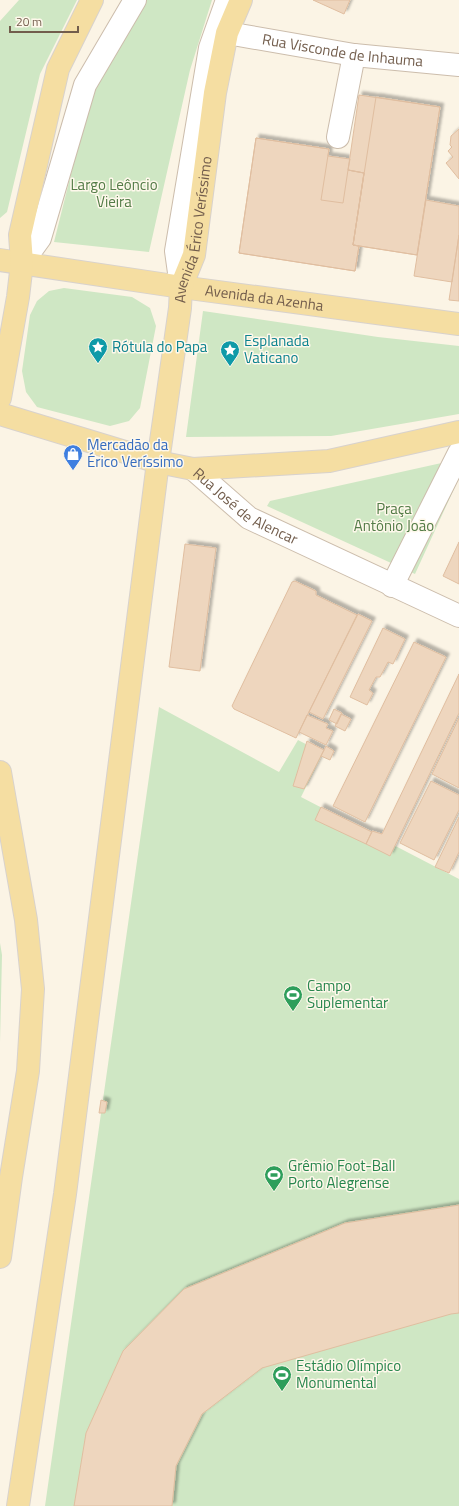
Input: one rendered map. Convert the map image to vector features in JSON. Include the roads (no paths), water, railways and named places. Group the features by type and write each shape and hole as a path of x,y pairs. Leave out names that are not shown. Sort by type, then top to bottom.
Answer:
{"main road":[{"path":"0,398 18,297 22,263 20,235 58,69 92,0"},
{"name":"Avenida Érico Veríssimo","path":"18,1506 65,1194 158,462 178,322 181,287 194,255 215,93 227,33 241,0"},
{"path":"0,260 22,263"},
{"name":"Avenida da Azenha","path":"22,263 181,287 459,324"},
{"name":"Rua José de Alencar","path":"0,414 158,462 193,469"},
{"path":"193,469 329,461 459,432"},
{"path":"0,772 26,920 33,989 28,1071 5,1175 0,1257"}],"street":[{"path":"22,263 40,238 85,85 135,0"},
{"path":"181,287 176,251 210,48 227,0"},
{"name":"Rua Visconde de Inhauma","path":"227,33 354,55 459,65"},
{"path":"338,137 354,55"},
{"path":"392,586 459,453"},
{"name":"Rua José de Alencar","path":"193,469 249,518 459,616"}],"place":[{"name":"Rótula do Papa","path":"98,364"},
{"name":"Esplanada Vaticano","path":"230,367"},
{"name":"Mercadão da Érico Veríssimo","path":"73,471"},
{"name":"Campo Suplementar","path":"293,1012"},
{"name":"Grêmio Foot-Ball Porto Alegrense","path":"274,1192"},
{"name":"Estádio Olímpico Monumental","path":"282,1392"}],"park label":[{"name":"Largo Leôncio Vieira","path":"114,194"},
{"name":"Praça Antônio João","path":"394,518"}]}
